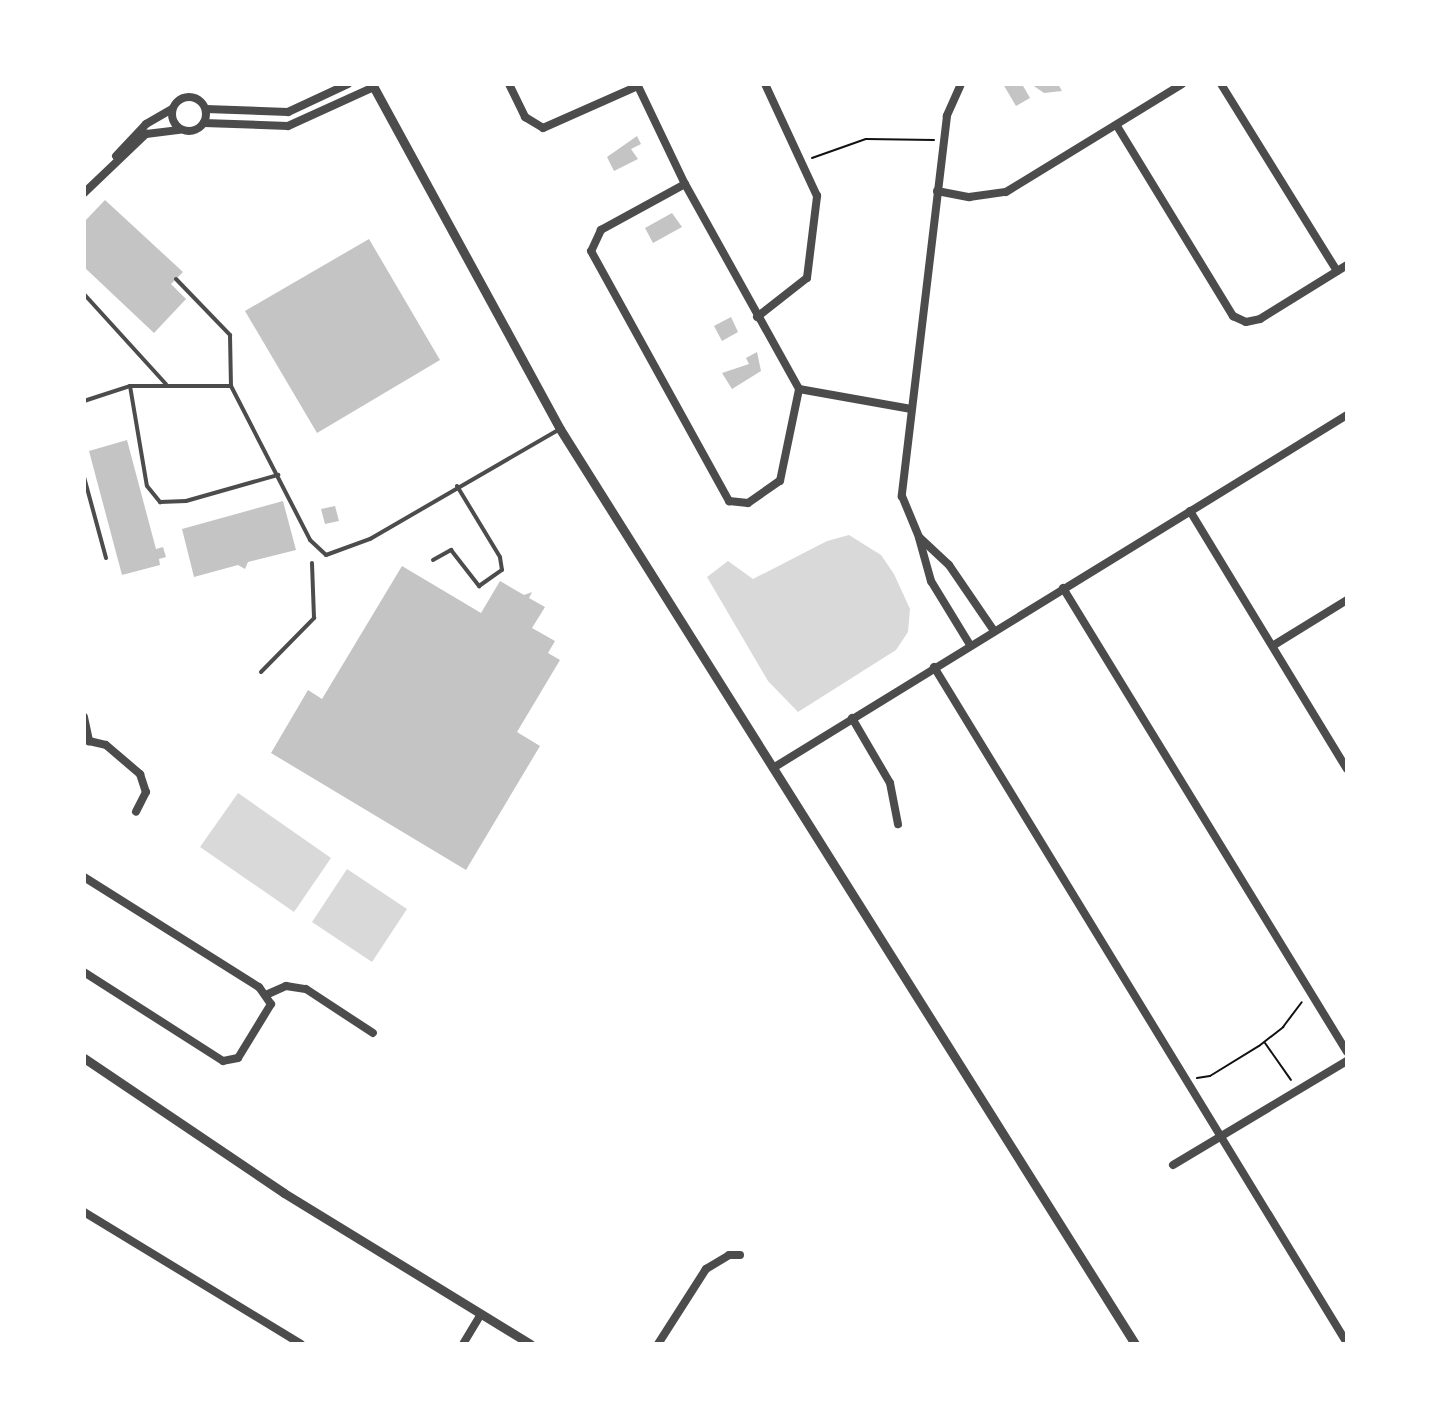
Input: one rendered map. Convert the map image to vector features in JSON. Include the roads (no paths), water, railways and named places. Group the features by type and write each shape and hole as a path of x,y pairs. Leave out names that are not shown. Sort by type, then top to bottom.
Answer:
{"street":[{"path":"84,193 146,124 189,97 206,109 288,112 348,84"},
{"path":"509,84 525,117 543,128 637,85 685,184 799,389 780,481 748,503 729,501 591,251 601,230 685,184"},
{"path":"757,317 807,278 817,196 765,84"},
{"path":"961,84 950,104 943,142 902,496 919,537 931,581 970,645"},
{"path":"937,191 969,197 1006,192 1182,84"},
{"path":"1221,84 1337,271"},
{"path":"112,164 146,134 194,131 204,123 288,126 373,86 560,429 1135,1344"},
{"path":"172,109 172,121 180,130"},
{"path":"204,123 206,109"},
{"path":"1117,126 1233,316 1246,322 1260,319 1347,265"},
{"path":"799,389 911,409"},
{"path":"773,768 1347,415"},
{"path":"1190,511 1347,769"},
{"path":"919,537 949,565 994,631"},
{"path":"1063,588 1347,1052"},
{"path":"1274,645 1347,600"},
{"path":"934,667 1347,1343"},
{"path":"84,717 86,745 106,745 140,774 146,792 136,812"},
{"path":"852,718 890,783 898,824"},
{"path":"84,877 268,994"},
{"path":"84,972 223,1061 238,1058 244,1050 269,1009 268,994"},
{"path":"268,994 286,986 306,989 373,1033"},
{"path":"84,1058 480,1316 530,1344"},
{"path":"1173,1165 1347,1061"},
{"path":"84,1212 136,1247 221,1290 301,1344"},
{"path":"658,1344 706,1269 729,1255 740,1255"},
{"path":"463,1344 480,1316"}],"lane":[{"path":"176,279 230,335 231,386 310,540 326,555 370,539 560,429"},
{"path":"84,294 166,384"},
{"path":"84,401 130,386 231,386"},
{"path":"130,386 147,486 160,502 186,501 278,475"},
{"path":"84,477 106,558"},
{"path":"433,560 451,550 479,586 502,570 500,557 457,486"},
{"path":"261,672 314,618 312,563"}]}
